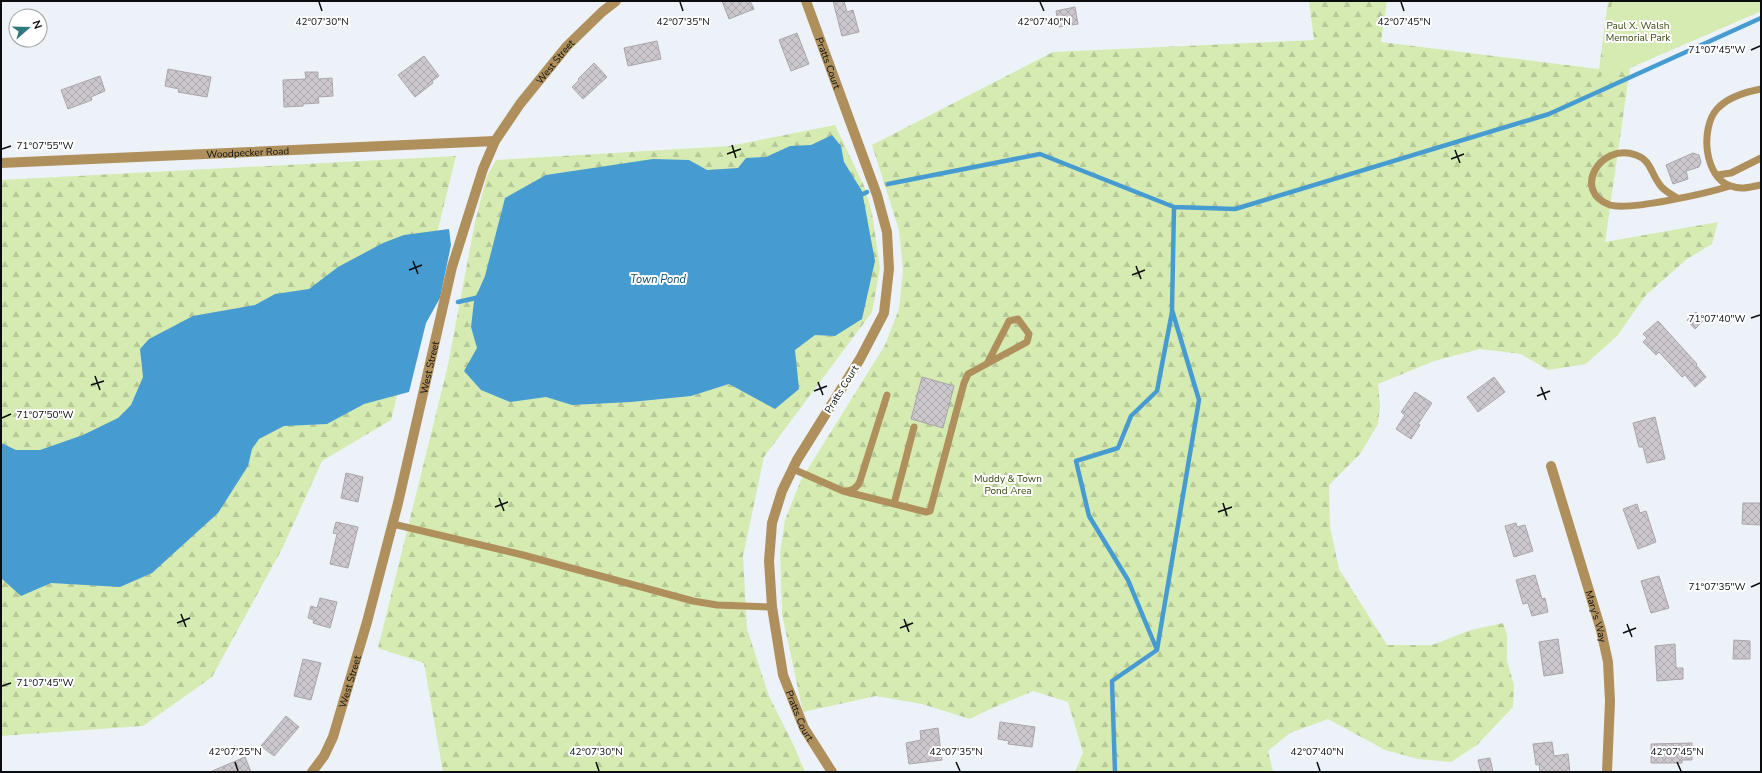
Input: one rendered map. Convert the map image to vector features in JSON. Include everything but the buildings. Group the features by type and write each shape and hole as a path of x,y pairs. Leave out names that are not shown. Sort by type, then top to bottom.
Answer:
{"street":[{"name":"West Street","path":"312,772 324,756 333,737 368,622 393,524 452,267 472,202 495,141 520,104 558,56 596,17 616,1"},
{"name":"Pratts Court","path":"806,1 877,195 887,232 889,269 884,313 860,359 793,469 782,491 772,524 769,561 772,607 783,675 804,728 832,772"},
{"name":"Woodpecker Road","path":"1,162 495,141"},
{"name":"Mary's Way","path":"1551,466 1601,630 1608,662 1610,701 1607,772"},
{"path":"320,772 324,756"}],"lane":[{"path":"1761,89 1732,98 1723,103 1711,117 1708,125 1707,146 1712,167 1723,182 1730,186 1746,188 1761,185"},
{"path":"1676,198 1661,186 1648,162 1644,158 1635,154 1618,153 1608,156 1601,161 1595,169 1592,179 1594,192 1602,201 1611,206 1620,207 1700,195 1730,186"},
{"path":"1717,175 1731,173 1761,158"},
{"path":"793,469 843,491 926,512 930,511 964,383 968,374 1028,342 1029,334 1018,319 1009,321 988,362"},
{"path":"843,491 852,490 859,485 887,395"},
{"path":"894,504 914,427"},
{"path":"393,524 523,554 693,601 716,605 772,607"}],"green space":[{"name":"Muddy & Town Pond Area","path":"1309,1 1387,1 1381,42 1599,69 1608,1 1761,1 1761,11 1630,68 1605,242 1718,222 1712,244 1687,259 1646,295 1617,336 1586,364 1548,370 1521,354 1480,349 1434,361 1378,384 1380,406 1378,424 1360,454 1329,485 1330,527 1339,569 1387,645 1432,645 1471,630 1503,623 1507,635 1507,661 1514,685 1513,707 1477,745 1451,762 1418,759 1385,750 1328,719 1290,733 1268,751 1273,772 1071,772 1076,770 1083,752 1068,702 1033,691 970,719 922,704 876,696 803,712 782,614 780,553 785,520 801,480 885,345 899,309 903,270 899,230 872,145 1053,52 1314,40"},
{"name":"Paul X. Walsh Memorial Park","path":"1612,1 1761,1 1761,11 1601,80"},
{"path":"835,125 865,188 872,213 880,268 872,312 764,457 743,556 747,629 769,696 805,772 443,772 424,663 378,648 448,365 475,222 487,176 496,160 730,146"},
{"path":"456,156 391,420 322,461 283,547 212,677 143,726 1,736 1,180"}],"water":[{"name":"Town Pond","path":"832,135 841,146 844,162 862,191 875,261 862,319 835,336 815,335 795,350 799,389 775,409 729,384 691,396 631,402 572,405 546,397 510,402 481,390 464,371 477,348 471,327 474,301 485,276 505,198 546,175 653,159 689,160 707,170 738,168 746,158 766,157 790,146 811,145"},
{"path":"449,229 451,245 440,298 426,323 409,392 364,404 327,424 284,426 259,439 252,449 248,466 218,513 152,573 120,587 51,583 21,596 1,578 1,443 16,450 40,450 83,435 118,418 131,405 143,377 140,349 149,339 193,316 255,305 275,294 309,289 338,267 383,243 404,235"}],"waterway":[{"path":"888,184 1040,154 1174,207 1235,209 1549,114 1761,18"},
{"path":"859,196 867,192"},
{"path":"1115,772 1112,681 1157,650 1199,400 1172,310 1174,207"},
{"path":"458,302 480,297"},
{"path":"1157,650 1128,580 1089,516 1076,461 1118,448 1131,416 1157,391 1172,312"}]}
